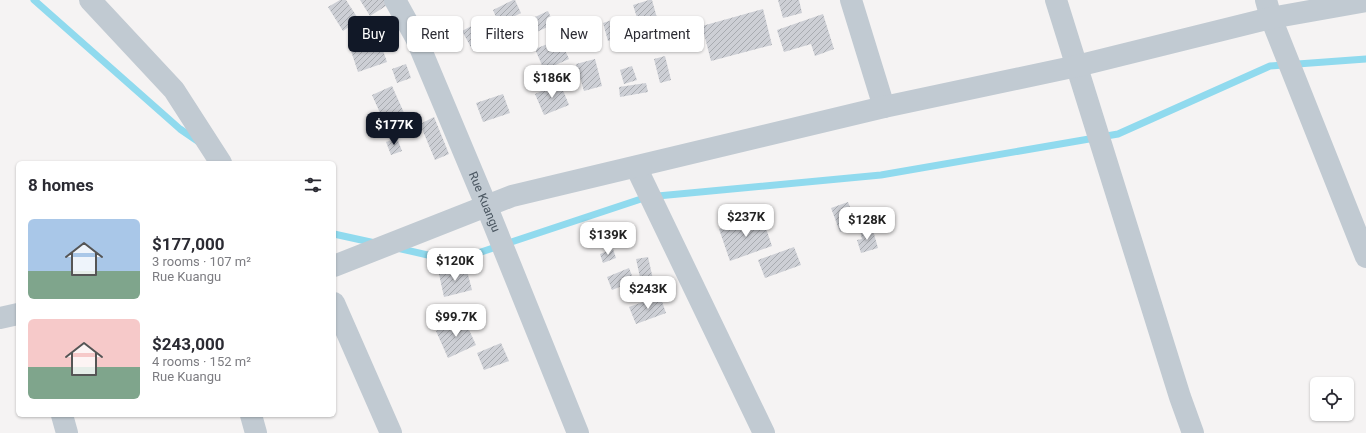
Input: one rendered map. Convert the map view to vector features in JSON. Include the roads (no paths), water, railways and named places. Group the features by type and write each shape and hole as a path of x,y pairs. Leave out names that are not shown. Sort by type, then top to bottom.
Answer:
{"street":[{"path":"90,0 174,90 220,161"},
{"name":"Rue Kuangu","path":"395,0 416,38 486,205 578,433"},
{"path":"851,0 884,107"},
{"path":"1056,0 1180,397 1193,433"},
{"path":"336,265 512,196 884,107 1077,66 1269,9 1366,1"},
{"path":"1269,9 1366,257"},
{"path":"636,167 764,433"},
{"path":"336,308 391,433"},
{"path":"0,318 16,314"},
{"path":"63,417 67,433"},
{"path":"252,417 256,433"}],"waterway":[{"path":"34,0 180,129 199,142"},
{"path":"397,248 454,261 647,197 881,175 1118,134 1270,66 1366,59"},
{"path":"336,234 375,243"}]}
